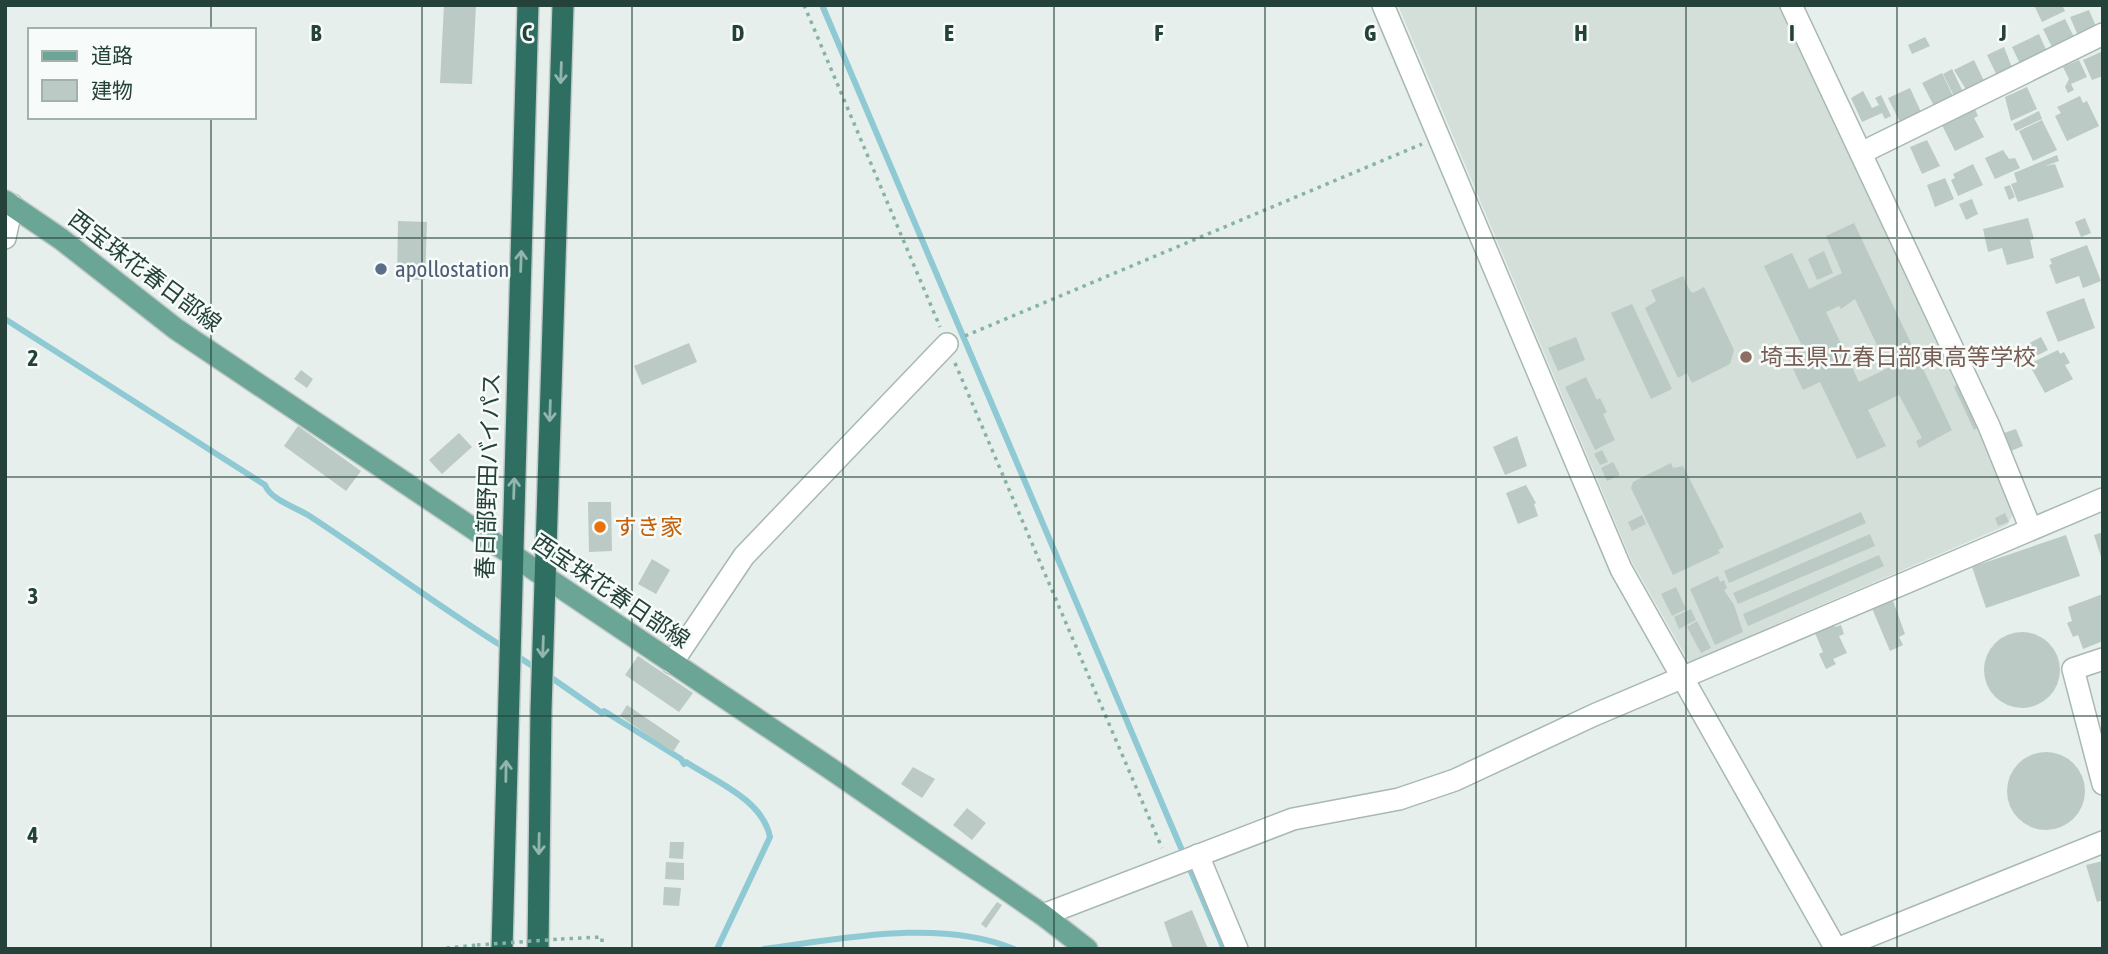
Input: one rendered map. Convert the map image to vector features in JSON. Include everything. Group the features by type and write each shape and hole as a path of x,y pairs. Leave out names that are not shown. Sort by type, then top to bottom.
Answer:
{"highway":[{"name":"春日部野田バイパス","path":"502,949 528,5"},
{"path":"538,949 545,578 563,5"}],"main road":[{"name":"西宝珠花春日部線","path":"8,203 61,239 176,329 1043,915 1087,949"}],"street":[{"path":"1382,5 1621,569 1837,949 2103,842"},
{"path":"1791,5 1989,426 2030,527"},
{"path":"1861,153 2103,34"},
{"path":"5,238 8,203"},
{"path":"672,663 744,556 947,344"},
{"path":"1043,915 1293,819 1399,799 1455,780 1681,678 2030,527 2103,499"},
{"path":"2103,659 2073,669 2103,784"},
{"path":"1198,855 1237,949"}],"path":[{"path":"804,5 1170,866"},
{"path":"947,344 1439,136"},
{"path":"438,949 601,937 602,949"}],"shaded area":[{"name":"埼玉県立春日部東高等学校","path":"1398,5 1780,5 1978,427 2014,512 2007,525 1689,662 1632,562"}],"building":[{"path":"444,5 476,5 472,84 440,83"},
{"path":"2034,5 2062,5 2065,11 2042,22"},
{"path":"2089,10 2097,29 2079,38 2070,17"},
{"path":"2065,19 2075,39 2054,51 2043,29"},
{"path":"2039,34 2047,52 2021,66 2012,47"},
{"path":"1925,37 1930,46 1912,54 1908,45"},
{"path":"2004,47 2013,70 1998,78 1987,55"},
{"path":"2103,51 2103,76 2092,80 2083,60"},
{"path":"1974,60 1985,83 1967,91 1954,70"},
{"path":"2079,60 2087,77 2071,84 2074,90 2068,93 2065,87 2069,79 2063,67"},
{"path":"1952,69 1964,94 1955,98 1943,74"},
{"path":"1942,73 1953,96 1934,106 1922,83"},
{"path":"2027,87 2037,109 2011,121 2005,97"},
{"path":"1910,88 1921,112 1901,124 1888,98"},
{"path":"1863,91 1872,108 1879,105 1875,98 1881,95 1891,116 1885,119 1882,113 1862,122 1851,98"},
{"path":"2080,96 2083,103 2087,101 2099,126 2067,141 2055,116 2061,113 2057,107"},
{"path":"1974,107 1978,116 1974,118 1984,137 1955,151 1941,123"},
{"path":"2039,111 2042,119 2016,131 2013,124"},
{"path":"2042,120 2057,150 2033,161 2019,131"},
{"path":"1927,140 1940,166 1922,174 1910,147"},
{"path":"2003,150 2009,159 2015,158 2020,168 1995,179 1985,158"},
{"path":"2057,155 2059,161 2045,166 2055,164 2064,187 2018,202 2011,184 2017,182 2014,173"},
{"path":"1973,164 1983,185 1958,196 1951,180 1955,178 1953,174"},
{"path":"1945,178 1954,199 1935,207 1927,185"},
{"path":"2010,185 2015,197 2009,200 2004,187"},
{"path":"1972,199 1978,214 1966,220 1959,204"},
{"path":"2028,218 2034,239 2030,240 2034,258 2007,265 2002,248 1988,252 1983,229"},
{"path":"2085,218 2091,233 2081,237 2075,222"},
{"path":"398,221 427,222 425,280 397,279"},
{"path":"1854,223 1952,430 1919,448 1916,441 1922,438 1899,395 1868,410 1886,446 1857,459 1820,382 1803,390 1785,352 1801,344 1764,266 1792,253 1809,289 1842,273 1826,236","holes":["1855,299 1888,368 1859,382 1826,312 1839,306 1841,309"]},
{"path":"2087,245 2101,281 2083,288 2079,276 2056,284 2049,265 2052,264 2050,259"},
{"path":"1824,251 1833,273 1817,280 1808,259"},
{"path":"1683,276 1693,293 1704,287 1734,350 1730,364 1692,383 1687,373 1678,378 1645,308 1656,301 1651,290"},
{"path":"2084,298 2095,328 2058,342 2046,312"},
{"path":"1632,304 1672,389 1651,399 1611,313"},
{"path":"1576,337 1585,360 1558,371 1548,348"},
{"path":"2041,337 2048,350 2032,358 2026,345"},
{"path":"689,343 697,362 642,385 634,366"},
{"path":"2058,350 2060,354 2064,352 2070,363 2065,365 2073,379 2045,393 2029,364"},
{"path":"301,370 313,379 307,388 294,379"},
{"path":"1586,377 1597,400 1600,398 1607,412 1603,414 1615,440 1595,450 1565,387"},
{"path":"1958,384 1979,427 1974,430 1954,387"},
{"path":"298,426 361,471 346,491 284,446"},
{"path":"2016,429 2023,446 2011,451 2004,433"},
{"path":"459,433 472,447 442,474 429,460"},
{"path":"1517,436 1527,466 1505,475 1493,447"},
{"path":"1602,450 1608,462 1600,465 1594,454"},
{"path":"1613,462 1620,475 1607,481 1601,468"},
{"path":"1671,463 1673,468 1683,466 1724,547 1718,550 1720,553 1673,575 1631,488 1633,482"},
{"path":"1526,485 1536,503 1534,504 1538,516 1518,524 1506,493"},
{"name":"すき家","path":"588,502 611,502 612,551 589,552"},
{"path":"1861,512 1866,523 1729,583 1724,571"},
{"path":"2005,513 2009,522 1998,526 1995,518"},
{"path":"1642,515 1646,524 1632,531 1628,522"},
{"path":"2103,532 2103,560 2102,560 2094,535"},
{"path":"1870,534 1875,546 1738,604 1733,593"},
{"path":"2066,535 2080,576 1986,608 1972,567"},
{"path":"1879,555 1884,566 1748,626 1743,614"},
{"path":"652,559 670,570 656,594 638,584"},
{"path":"1718,576 1720,582 1724,580 1727,588 1724,590 1734,605 1743,632 1715,645 1690,589"},
{"path":"1676,587 1686,609 1672,616 1661,594"},
{"path":"2103,594 2103,641 2083,649 2078,635 2073,637 2067,623 2072,621 2068,607"},
{"path":"1892,598 1905,634 1899,637 1903,645 1890,651 1871,606"},
{"path":"1691,609 1696,620 1679,629 1674,617"},
{"path":"1697,621 1711,648 1701,653 1687,627"},
{"path":"1834,624 1835,627 1841,625 1844,634 1839,636 1847,653 1833,659 1836,664 1826,669 1819,654 1823,652 1815,633"},
{"path":"2022,632 2036,635 2049,643 2057,656 2060,670 2057,684 2049,697 2036,705 2022,708 2008,705 1995,697 1987,684 1984,670 1987,656 1995,643 2008,635"},
{"path":"638,656 693,693 679,712 625,675"},
{"path":"627,705 680,741 673,752 620,716"},
{"path":"2046,752 2061,755 2074,763 2082,776 2085,791 2082,806 2074,819 2061,827 2046,830 2031,827 2018,819 2010,806 2007,791 2010,776 2018,763 2031,755"},
{"path":"913,767 935,779 922,798 901,784"},
{"path":"967,808 986,823 972,840 953,825"},
{"path":"670,842 684,842 683,859 669,858"},
{"path":"2103,861 2103,900 2097,902 2086,865"},
{"path":"666,862 684,863 684,880 665,879"},
{"path":"664,887 681,888 679,906 663,905"},
{"path":"997,902 1002,905 986,928 981,924"},
{"path":"1192,910 1208,949 1173,949 1164,922"}],"waterway":[{"path":"822,5 1224,949"},
{"path":"5,319 265,485 272,495 308,515 505,648"},
{"path":"514,654 537,669"},
{"path":"546,674 602,713 604,711 681,759 684,764 686,762 736,793 758,812 766,824 770,837 717,949"},
{"path":"764,949 857,936 922,933 985,940 1014,949"}],"place":[{"name":"apollostation","path":"381,269"},
{"name":"埼玉県立春日部東高等学校","path":"1746,357"},
{"name":"すき家","path":"600,527"}]}
